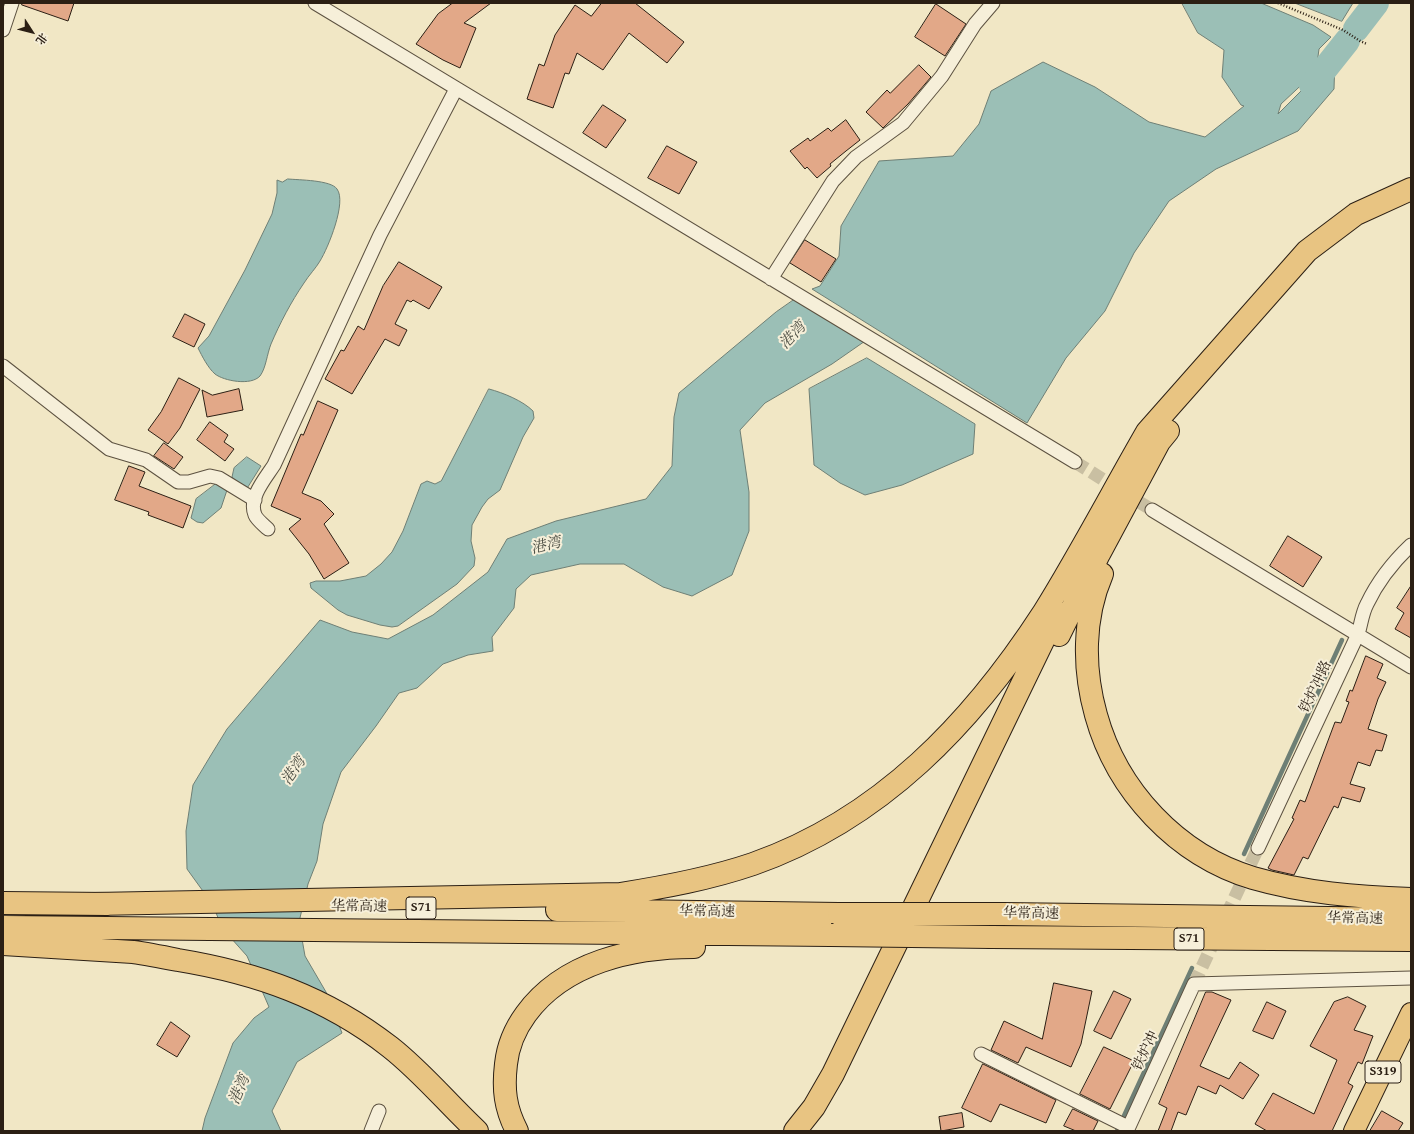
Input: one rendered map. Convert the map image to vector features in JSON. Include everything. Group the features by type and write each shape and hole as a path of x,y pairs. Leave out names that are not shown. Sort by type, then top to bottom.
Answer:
{"highway":[{"path":"95,904 620,894 664,888 707,878 754,863 801,843 845,819 891,788 935,750 976,705 1016,653 1045,610 1153,437 1307,250 1356,214 1411,189"},
{"path":"795,1131 814,1107 834,1074 1015,696 1153,437 1315,259 1362,226 1411,202"},
{"path":"1153,437 1097,586 1089,618 1086,653 1090,694 1100,728 1114,763 1135,796 1158,822 1186,844 1217,862 1251,877 1287,887 1408,909"},
{"path":"810,1131 819,1120 848,1070 1099,554 1153,437"},
{"name":"华常高速","path":"3,903 840,914 1003,914 1408,909"},
{"name":"华常高速","path":"3,927 828,941 988,942 1075,946 1188,939 1411,940"},
{"path":"517,1131 510,1119 503,1086 506,1055 515,1029 531,1007 552,986 578,970 603,960 634,952 686,947 828,941"},
{"path":"3,944 134,952 199,963 250,975 307,996 354,1022 390,1047 421,1074 477,1131"}],"main road":[{"name":"S319","path":"1354,1131 1409,1022"}],"street":[{"path":"3,30 12,3"},
{"path":"315,3 1075,462"},
{"path":"771,279 833,181 856,157 903,124 942,76 975,24 994,3"},
{"path":"268,529 255,516 253,507 257,491 274,465 380,235 456,88"},
{"path":"3,366 110,449 146,460 178,482 188,482 210,476 219,478 255,500"},
{"path":"1152,510 1358,634 1411,668"},
{"name":"铁炉冲路","path":"1258,848 1358,634 1366,605 1400,555 1411,545"},
{"name":"铁炉冲","path":"1128,1129 1194,984 1411,978"},
{"path":"981,1054 1128,1129"},
{"path":"371,1131 379,1111"}],"path":[{"path":"1278,3 1343,30 1367,44"}],"water":[{"path":"1182,3 1261,3 1313,25 1331,37 1319,49 1317,64 1311,76 1281,104 1278,114 1335,57 1334,89 1298,131 1216,169 1169,201 1134,253 1105,311 1066,358 1027,423 812,289 820,286 839,256 841,226 879,161 953,156 979,124 991,91 1043,62 1095,87 1149,122 1205,137 1244,106 1241,105 1222,77 1224,50 1198,33"},
{"path":"1295,3 1353,3 1342,21"},
{"path":"288,179 322,182 334,186 337,189 340,204 332,236 320,261 299,290 282,320 271,344 264,369 260,376 256,379 244,382 225,379 219,377 212,371 205,362 198,348 209,336 245,270 272,214 277,193 277,180 282,182"},
{"name":"港湾","path":"798,297 868,339 832,364 765,403 740,430 749,492 749,531 732,575 692,596 663,587 624,564 580,564 531,575 516,589 514,608 492,637 493,651 468,655 443,664 417,688 399,693 341,772 323,824 317,861 308,884 299,922 305,956 326,992 342,1033 297,1062 272,1111 281,1131 202,1131 205,1118 233,1043 254,1018 269,1007 247,956 222,928 213,905 187,869 186,831 193,785 227,729 320,620 352,632 388,639 433,615 488,572 507,539 556,521 646,499 672,466 674,417 679,393 776,312"},
{"path":"867,358 975,424 973,454 902,485 865,495 840,483 814,465 809,389"},
{"path":"489,389 507,395 524,404 533,411 534,418 523,437 500,490 488,499 472,525 471,541 475,558 474,566 457,584 398,626 392,627 380,625 347,615 338,610 311,588 310,583 316,581 340,581 366,576 381,564 392,552 403,531 421,484 427,481 435,484 441,481"},
{"path":"247,457 261,466 246,490 232,477 234,468"},
{"path":"221,480 227,490 221,508 203,523 197,522 191,518 196,499"}],"building":[{"path":"22,3 74,3 68,21 22,5"},
{"path":"453,3 491,3 464,23 476,28 460,68 416,44 438,14"},
{"path":"602,3 635,3 684,42 667,63 629,33 603,70 577,53 569,74 565,73 553,108 527,99 539,64 544,66 555,35 575,5 591,16"},
{"path":"936,4 966,24 945,56 915,37"},
{"path":"919,65 931,77 908,104 883,128 866,112 887,90 890,93"},
{"path":"603,105 626,120 606,148 583,133"},
{"path":"846,120 860,140 830,164 831,166 817,178 807,167 805,169 790,151 808,138 810,141 828,128 831,131"},
{"path":"667,146 697,162 679,194 648,178"},
{"path":"805,240 836,259 821,282 790,263"},
{"path":"399,262 442,287 429,309 413,300 411,302 407,300 395,324 407,330 399,346 385,339 352,394 325,379 341,350 344,351 358,326 364,330 383,286"},
{"path":"185,314 205,324 194,347 173,337"},
{"path":"179,378 200,389 180,428 168,444 148,430 161,412"},
{"path":"239,389 243,410 207,417 202,390 212,395"},
{"path":"318,401 338,410 302,493 321,501 334,514 324,524 349,563 324,579 309,554 289,529 301,519 271,506 301,434 303,435"},
{"path":"210,422 228,435 224,442 234,449 225,461 197,440"},
{"path":"164,443 183,457 174,469 154,456"},
{"path":"129,466 145,472 139,486 191,506 183,528 148,515 149,512 115,500"},
{"path":"1288,536 1322,557 1303,587 1270,566"},
{"path":"1411,586 1411,638 1395,629 1404,613 1397,608"},
{"path":"1366,656 1383,664 1377,678 1386,682 1378,699 1368,729 1387,735 1382,751 1376,750 1370,766 1358,762 1350,784 1365,788 1360,802 1342,797 1338,808 1334,806 1308,859 1303,857 1294,875 1272,870 1268,868 1294,819 1292,818 1300,800 1305,802 1335,722 1341,723 1349,702 1346,701 1350,690 1352,691"},
{"path":"1054,983 1092,991 1081,1044 1071,1067 1026,1047 1018,1063 991,1050 1004,1021 1042,1039"},
{"path":"1114,991 1131,999 1111,1039 1094,1031"},
{"path":"1206,992 1212,992 1231,1000 1200,1066 1229,1079 1240,1062 1259,1075 1243,1099 1220,1085 1216,1094 1198,1086 1186,1115 1178,1112 1171,1131 1158,1131 1167,1108 1159,1104"},
{"path":"1348,997 1366,1006 1354,1030 1373,1036 1362,1064 1358,1062 1348,1083 1353,1086 1332,1131 1267,1131 1255,1124 1273,1093 1314,1114 1337,1060 1310,1046 1334,1002"},
{"path":"1267,1002 1286,1011 1273,1039 1253,1031"},
{"path":"171,1022 190,1036 177,1057 157,1045"},
{"path":"1104,1047 1134,1061 1110,1109 1080,1094"},
{"path":"983,1064 1056,1100 1046,1123 1000,1104 991,1122 962,1108"},
{"path":"1073,1109 1098,1121 1093,1131 1076,1131 1064,1126"},
{"path":"1382,1111 1403,1123 1398,1131 1370,1131"},
{"path":"962,1113 964,1127 941,1131 939,1117"}],"waterway":[{"path":"1356,29 1376,3"},
{"path":"1312,85 1347,41"},
{"path":"1244,854 1342,640"},
{"path":"1117,1131 1192,968"}],"tunnel":[{"path":"1075,462 1152,510"},
{"path":"1194,984 1258,848"}]}
